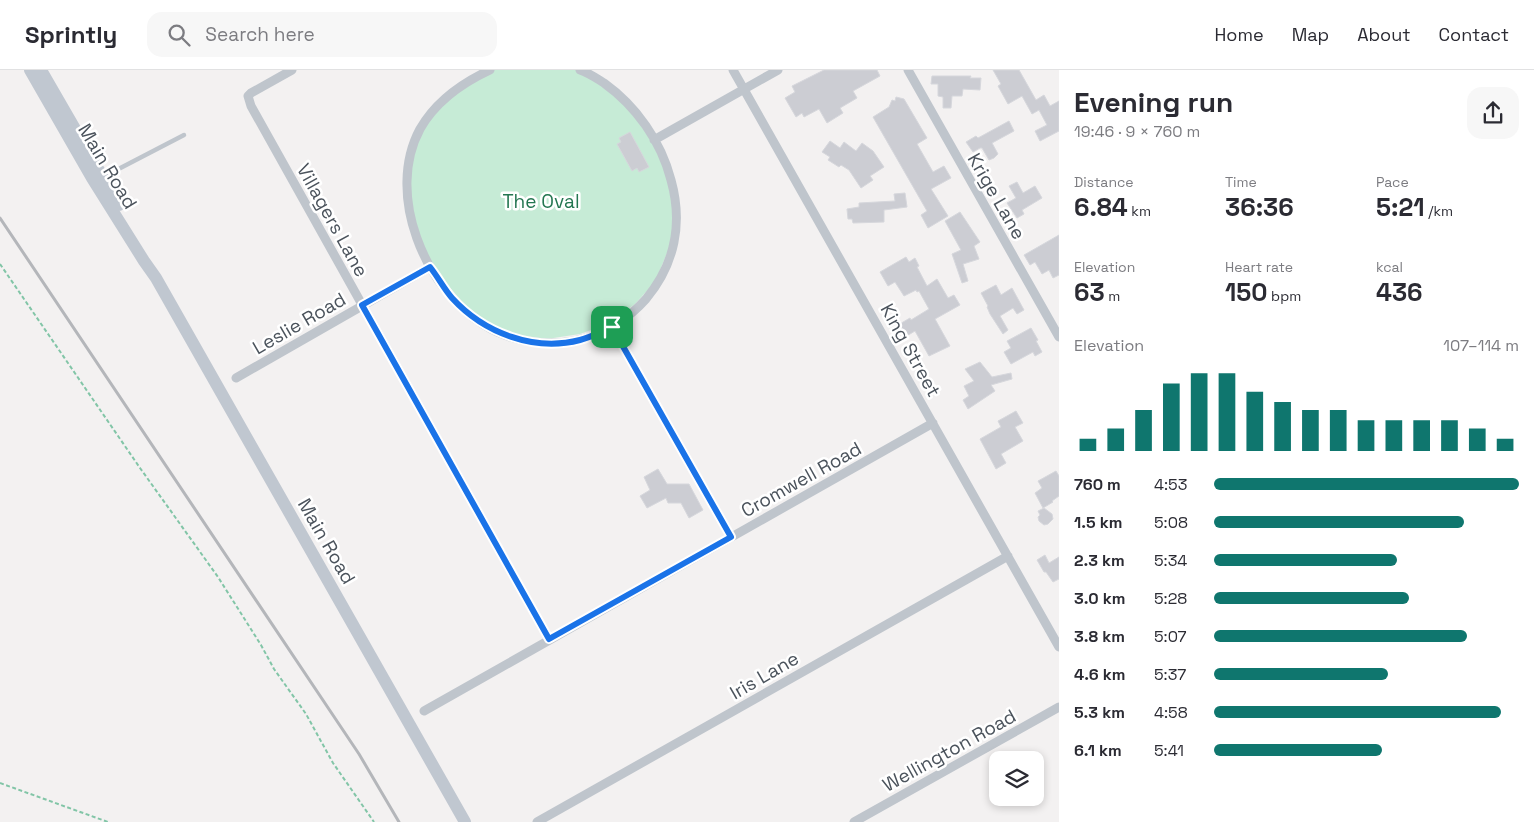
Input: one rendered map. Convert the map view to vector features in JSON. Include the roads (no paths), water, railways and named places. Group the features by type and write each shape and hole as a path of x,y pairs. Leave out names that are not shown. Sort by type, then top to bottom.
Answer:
{"main road":[{"name":"Main Road","path":"30,70 92,178 156,278 465,822"},
{"name":"Main Road","path":"41,70 151,262 156,278"}],"street":[{"name":"Villagers Lane","path":"292,70 251,93 248,96 249,102 549,639"},
{"path":"490,70 470,74 459,87 438,104 420,130 411,154 407,183 409,212 416,237 430,267 451,296 469,314 487,327 513,338 548,343 570,342 592,336 612,327 631,314 652,292 662,276 673,247 677,225 675,196 667,168 654,140 623,98 590,74 580,70"},
{"name":"King Street","path":"733,70 1059,647"},
{"path":"654,140 778,70"},
{"name":"Krige Lane","path":"908,70 1059,337"},
{"name":"Leslie Road","path":"236,378 430,267"},
{"path":"612,327 731,537"},
{"name":"Cromwell Road","path":"424,711 933,423"},
{"name":"Iris Lane","path":"537,822 1008,556"},
{"name":"Wellington Road","path":"854,822 1059,707"}],"lane":[{"path":"103,178 184,135"}],"railway":[{"path":"0,218 359,754 399,822"}],"park label":[{"name":"The Oval","path":"541,201"}]}
